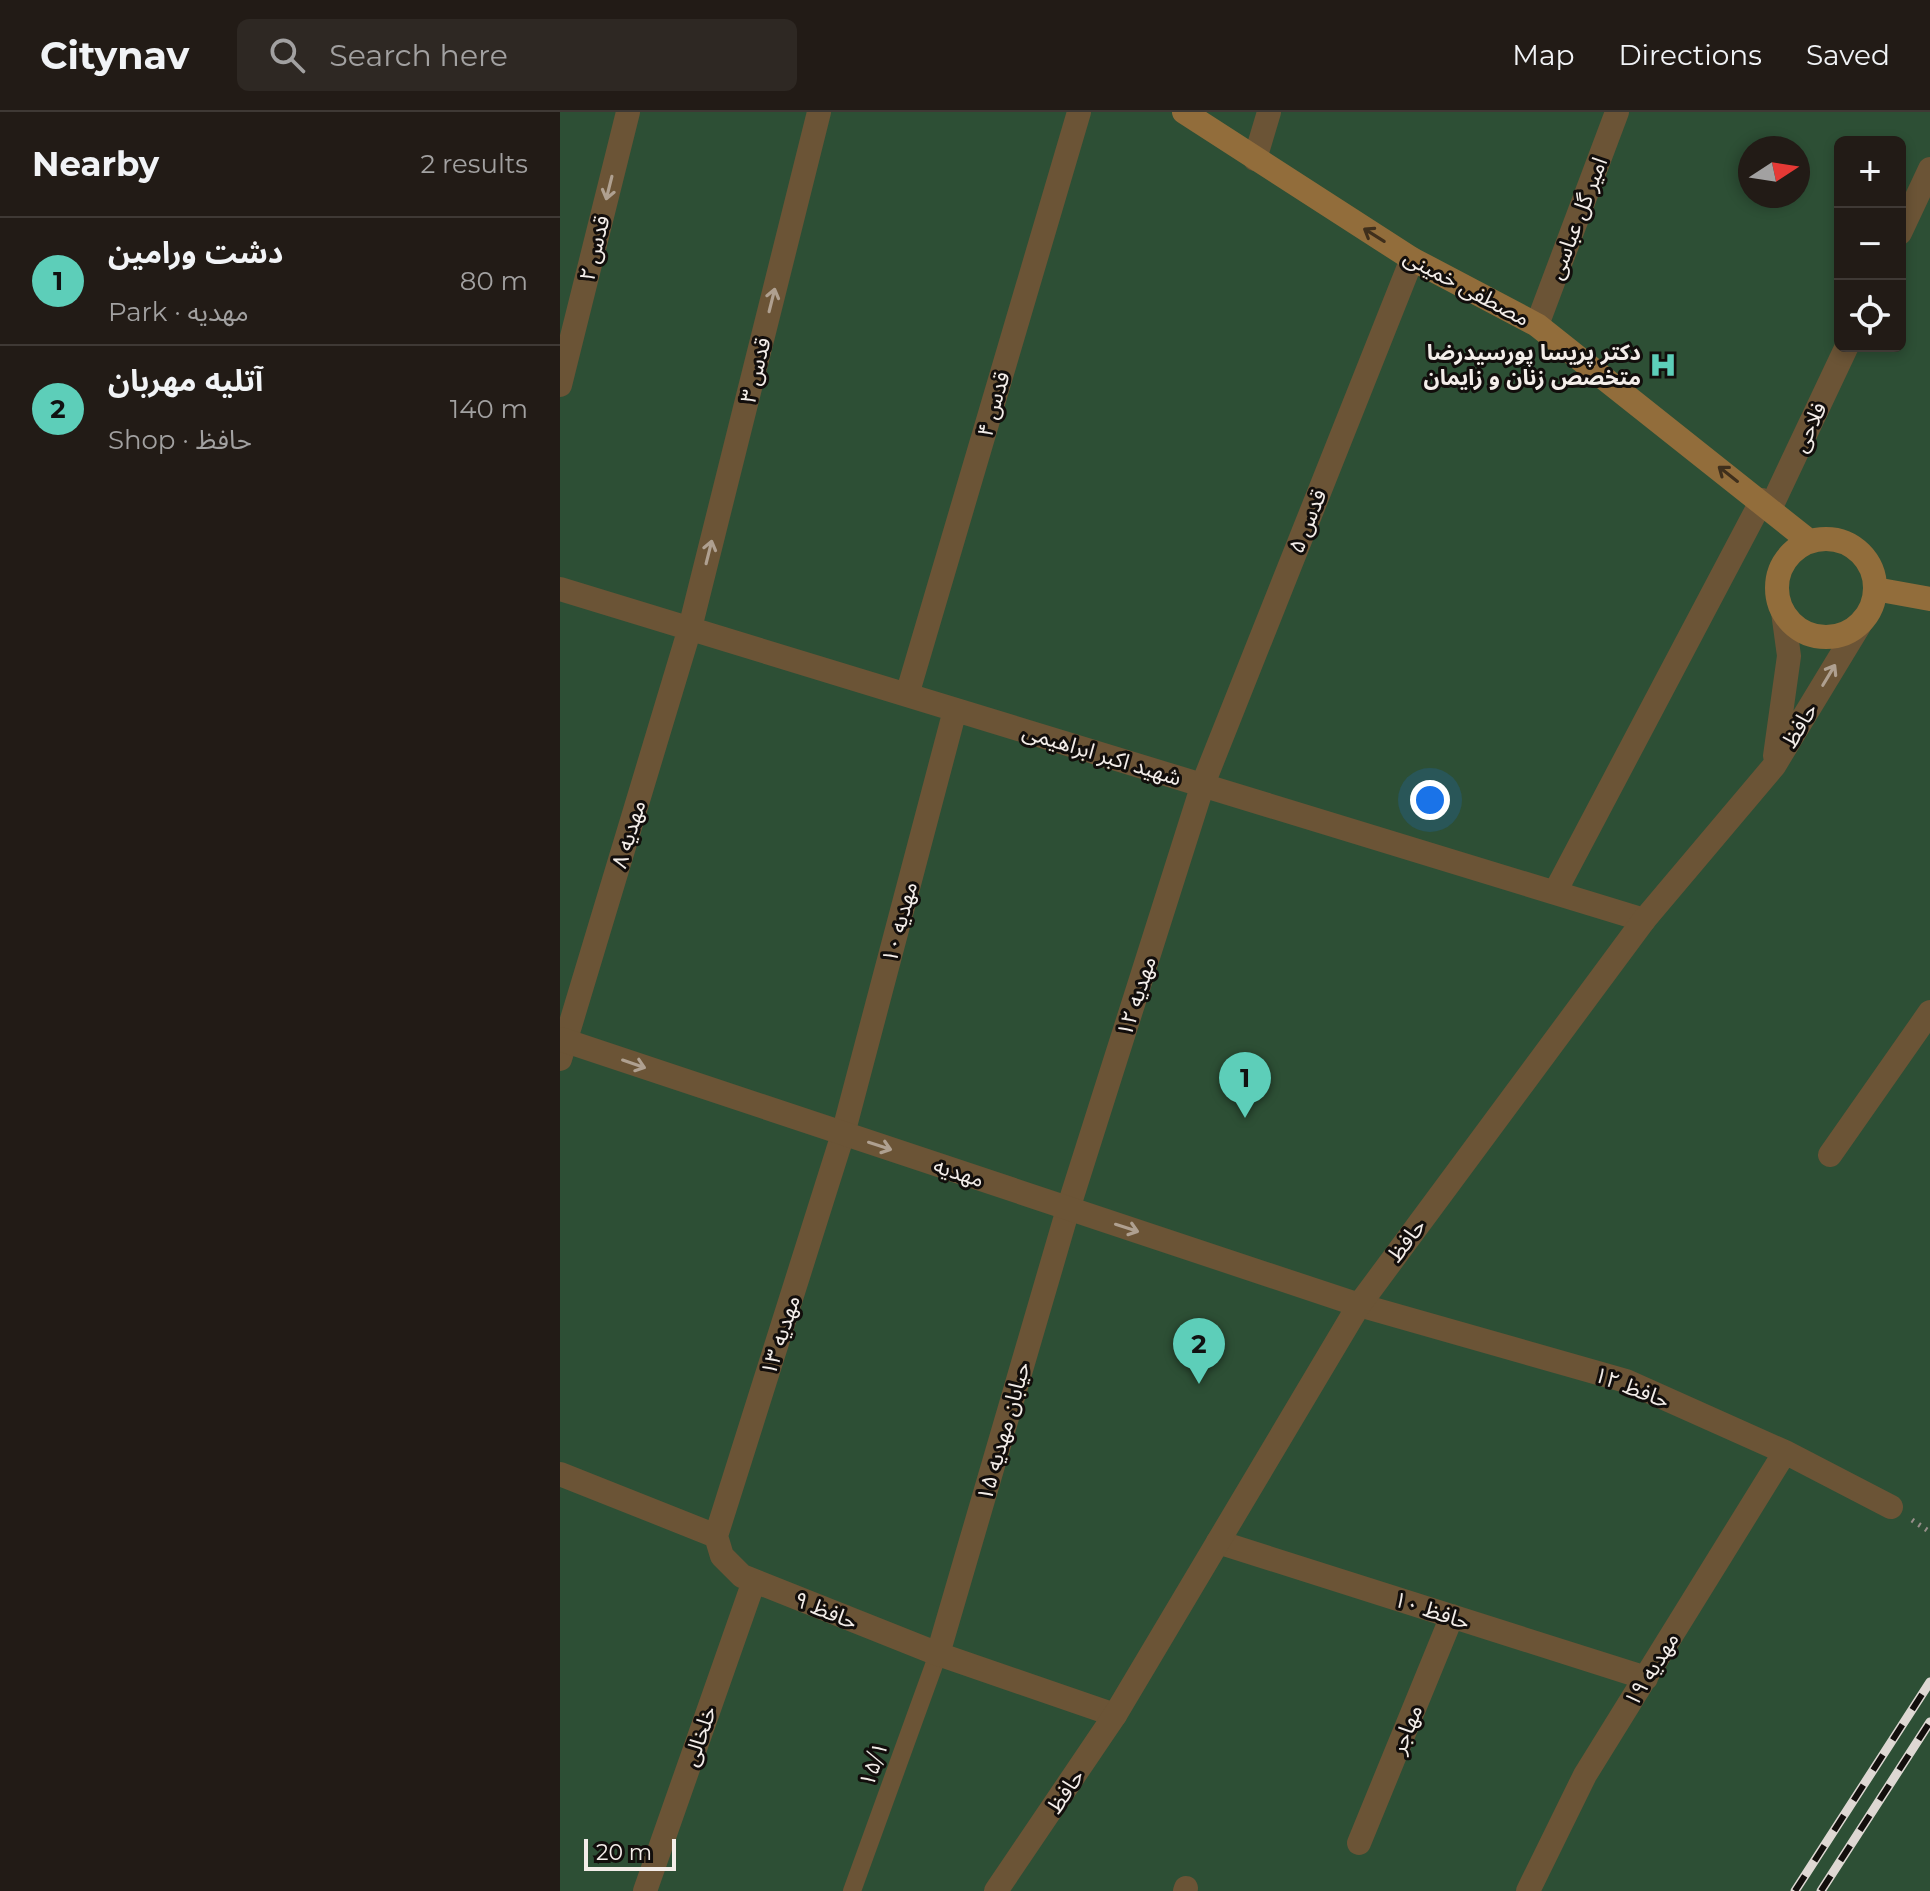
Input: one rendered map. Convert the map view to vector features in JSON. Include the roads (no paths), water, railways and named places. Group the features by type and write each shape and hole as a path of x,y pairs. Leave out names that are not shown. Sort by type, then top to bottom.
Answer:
{"main road":[{"name":"مصطفی خمینی","path":"1184,112 1412,259 1537,325 1809,541"},
{"path":"1825,538 1855,547 1873,573 1875,589 1871,606 1862,621 1850,631 1820,637 1793,624 1783,612 1778,596 1781,571 1794,550 1809,541 1825,538"},
{"path":"1875,589 1930,599"}],"street":[{"name":"قدس ۲","path":"560,385 628,112"},
{"name":"قدس ۳","path":"690,628 819,112"},
{"name":"قدس ۴","path":"907,695 1079,112"},
{"path":"1255,159 1269,112"},
{"name":"امیر گل عباسی","path":"1537,325 1617,112"},
{"path":"1906,222 1927,182"},
{"name":"قدس ۵","path":"1203,784 1412,259"},
{"name":"فلاحی","path":"1555,892 1766,504 1844,352"},
{"name":"شهید اکبر ابراهیمی","path":"560,589 1644,920"},
{"path":"1774,766 1789,656 1783,612"},
{"name":"حافظ","path":"996,1891 1115,1715 1359,1305 1644,920 1774,766 1862,621"},
{"name":"مهدیه ۸","path":"562,1046 690,628"},
{"name":"مهدیه ۱۰","path":"843,1134 955,710"},
{"name":"مهدیه ۱۲","path":"1068,1209 1203,784"},
{"path":"1830,1155 1930,1012"},
{"name":"مهدیه","path":"562,1046 843,1134 1359,1305"},
{"name":"مهدیه ۱۳","path":"716,1536 843,1134"},
{"name":"حیابان مهدیه ۱۵","path":"938,1654 1068,1209"},
{"name":"حافظ ۱۲","path":"1359,1305 1626,1381 1785,1452 1891,1507"},
{"name":"مهدیه ۱۹","path":"1528,1891 1585,1775 1785,1452"},
{"path":"560,1474 716,1536"},
{"name":"حافظ ۹","path":"716,1536 722,1556 742,1576 938,1654 1115,1715"},
{"name":"حافظ ۱۰","path":"1218,1542 1646,1678"},
{"name":"خلخالی","path":"645,1891 754,1581"},
{"name":"مهاجر","path":"1359,1843 1452,1616"}],"lane":[{"name":"۱۵/۱","path":"852,1891 938,1654"}],"railway":[{"path":"1795,1891 1930,1682"},
{"path":"1821,1891 1930,1722"}],"place":[{"name":"دکتر پریسا پورسیدرضا متخصص زنان و زایمان","path":"1663,365"},
{"name":"دشت ورامین","path":"1245,1118"},
{"name":"آتلیه مهربان","path":"1199,1384"}]}
